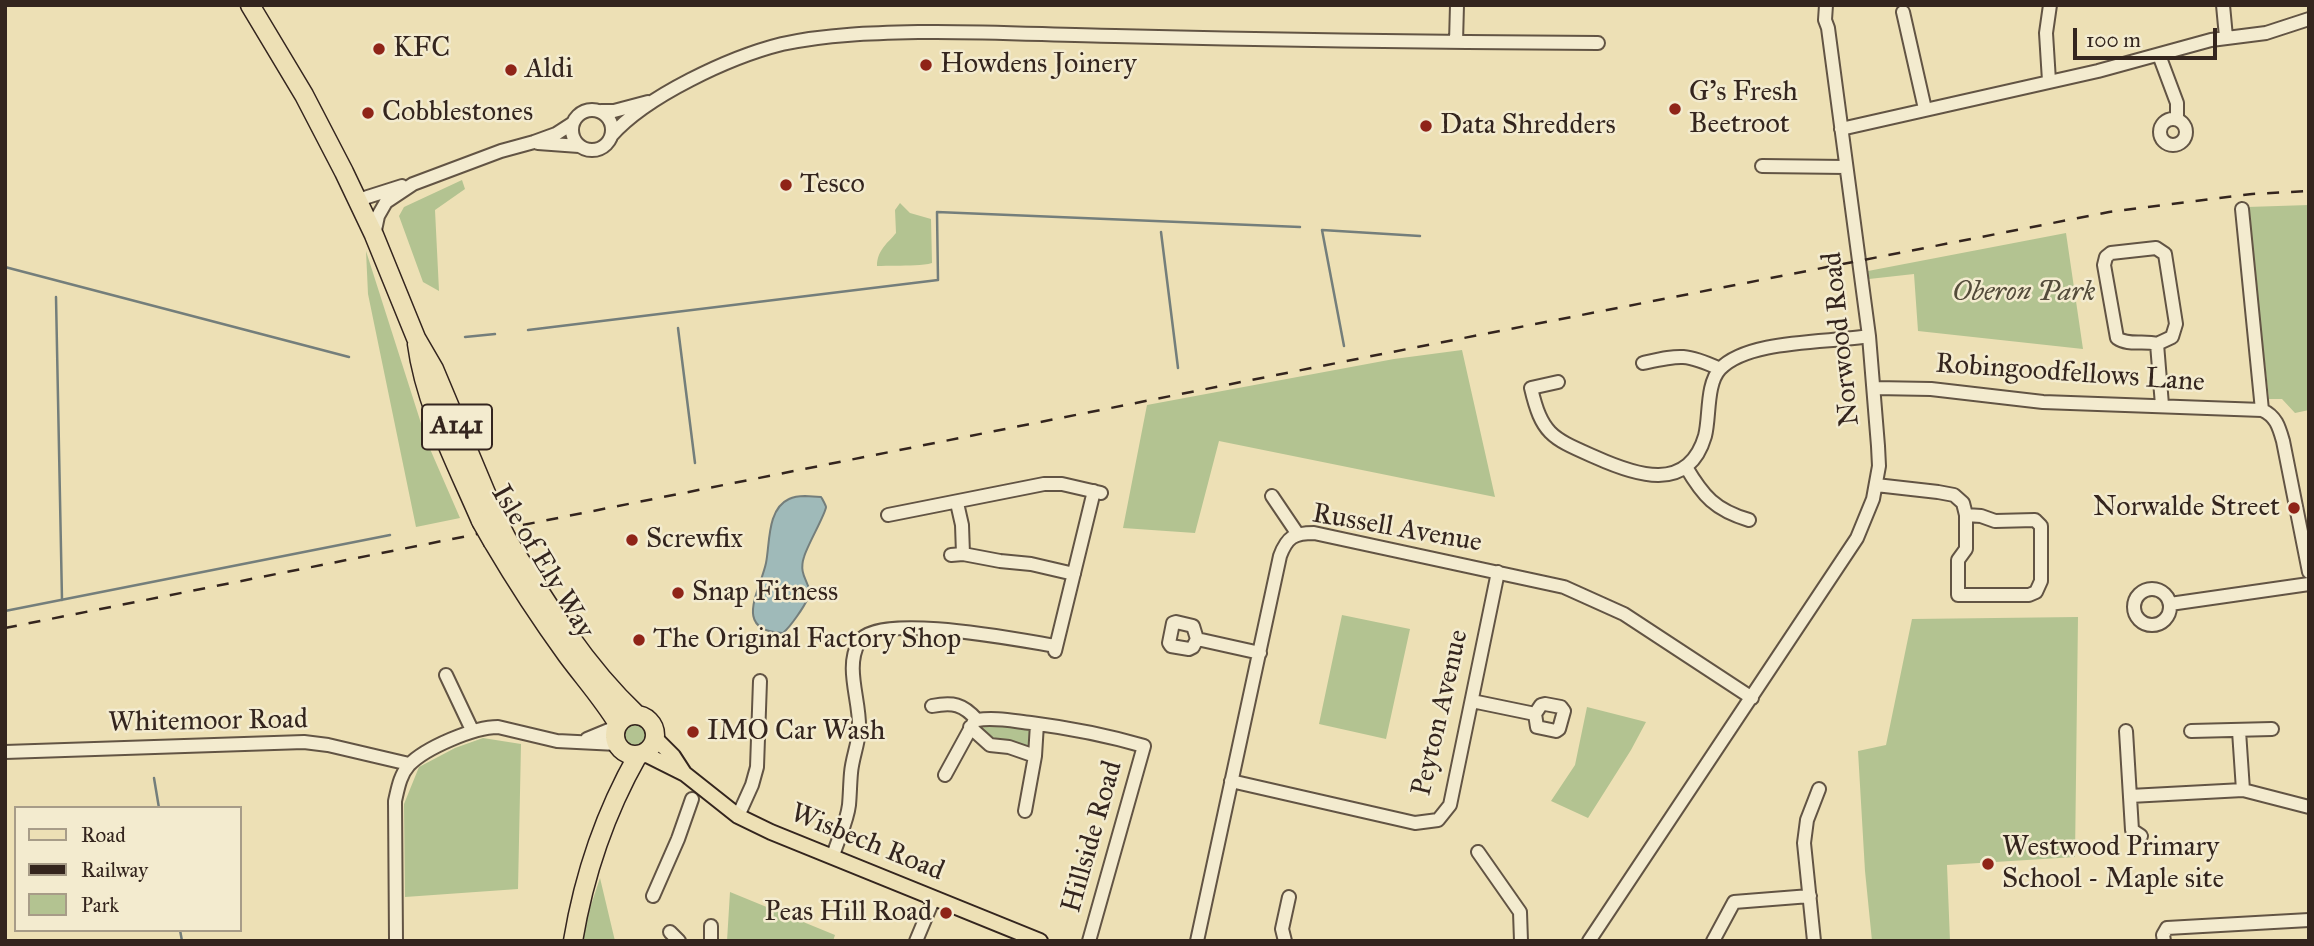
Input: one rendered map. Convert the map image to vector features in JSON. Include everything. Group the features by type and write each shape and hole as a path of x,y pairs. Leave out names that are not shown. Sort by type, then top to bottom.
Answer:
{"highway":[{"name":"Isle of Ely Way","path":"250,5 304,95 358,200 416,338 435,369 489,519 522,591 570,659 596,690 626,743"},
{"name":"Isle of Ely Way","path":"500,540 594,669 636,714"},
{"name":"A141","path":"636,714 652,723 655,738"},
{"path":"573,941 585,881 596,845 621,784 626,743 625,717 636,714"},
{"path":"626,743 649,750 655,738"}],"main road":[{"name":"Wisbech Road","path":"655,738 673,756 685,774"},
{"name":"Wisbech Road","path":"626,743 685,774 738,816 771,832 1040,941"}],"street":[{"path":"1456,42 1457,5"},
{"name":"Norwood Road","path":"1590,941 1857,538 1867,518 1876,485 1878,456 1875,388 1825,5"},
{"path":"2049,81 2046,33 2050,5"},
{"path":"2223,5 2226,37"},
{"path":"1903,12 1925,109"},
{"path":"1841,129 2226,37 2266,33 2309,19"},
{"path":"534,142 595,150 605,145 619,128 657,99 709,71 760,51 807,40 870,33 976,32 1598,43"},
{"path":"2159,55 2177,103 2176,119"},
{"path":"358,200 413,184 501,151 556,134 586,110 614,111 657,99"},
{"path":"601,111 611,122 611,136"},
{"path":"573,123 573,138 579,146"},
{"path":"1762,166 1846,167"},
{"path":"374,235 378,216 386,202 413,184"},
{"path":"2242,209 2262,410 2270,414 2278,424 2309,572"},
{"path":"2157,248 2165,254 2176,324 2172,337 2157,344 2126,342 2117,338 2104,265 2106,257 2111,253 2157,248"},
{"path":"1558,382 1531,388 1537,414 1543,425 1561,441 1618,468 1644,475 1664,476 1686,467 1697,452 1704,436 1707,407 1720,369 1743,355 1762,348 1869,336"},
{"path":"2157,344 2162,405"},
{"path":"1643,363 1679,355 1692,357 1720,369"},
{"name":"Robingoodfellows Lane","path":"1875,388 1931,389 2055,402 2262,410"},
{"path":"1686,467 1701,492 1716,506 1749,520"},
{"path":"833,856 849,807 851,772 859,733 853,659 860,640 870,632 885,629 961,630 1056,649 1073,574 1098,492 1062,484 1044,484 888,515"},
{"path":"1876,485 1954,495 1962,503 1966,515 1966,549 1958,560 1958,595 2029,595 2036,592 2041,582 2041,526 2035,520 1995,521 1966,515"},
{"path":"1272,496 1297,533"},
{"path":"957,503 962,525 957,554 1031,564 1073,574"},
{"name":"Russell Avenue","path":"1197,941 1280,556 1285,541 1297,533 1314,533 1564,587 1624,614 1752,698"},
{"name":"Peyton Avenue","path":"1231,781 1415,823 1438,820 1450,805 1498,572"},
{"path":"2170,604 2309,584"},
{"path":"1197,639 1260,653"},
{"path":"446,675 472,730"},
{"path":"738,816 757,767 760,681"},
{"path":"1472,701 1535,714"},
{"path":"932,706 958,704 968,709 974,723 990,745 1009,747 1035,756"},
{"path":"974,723 997,719 1037,724 1035,756 1025,811"},
{"path":"945,775 974,723"},
{"name":"Hillside Road","path":"1037,724 1102,734 1144,746 1090,941"},
{"path":"396,941 395,801 398,785 409,764 472,730 498,727 557,740 626,743"},
{"path":"2191,731 2272,729"},
{"path":"2126,731 2132,830 2141,836"},
{"path":"2239,731 2243,790"},
{"name":"Whitemoor Road","path":"5,752 304,742 409,764"},
{"path":"1814,941 1804,843 1807,820 1819,789"},
{"path":"2130,796 2243,790 2309,807"},
{"path":"653,896 692,799"},
{"path":"1478,852 1520,912 1521,941"},
{"path":"1713,941 1734,902 1810,896"},
{"path":"1285,941 1282,929 1289,897"},
{"path":"916,941 934,898"},
{"path":"2166,934 2309,919"},
{"path":"711,926 711,941"}],"green space":[{"path":"462,180 465,189 435,210 439,291 423,282 399,216 404,207"},
{"path":"900,203 910,213 931,219 932,263 877,266 881,251 896,233 895,210"},
{"path":"2309,205 2309,410 2295,413 2282,399 2269,399 2247,207"},
{"name":"Oberon Park","path":"2066,233 2083,349 1918,331 1914,274 1869,279 1868,271"},
{"path":"366,251 427,442 460,518 416,527 368,294"},
{"path":"1462,350 1495,497 1219,441 1195,533 1123,528 1147,405 1394,359"},
{"path":"1342,615 1410,629 1386,739 1319,724"},
{"path":"2078,617 2075,857 1947,865 1950,941 1872,941 1858,751 1886,745 1912,619"},
{"path":"1587,707 1646,722 1588,818 1551,801 1575,765"},
{"path":"634,723 642,727 646,735 642,743 634,747 626,743 622,735 626,727"},
{"path":"985,723 1030,729 1031,750 991,740 980,729"},
{"path":"483,738 521,744 518,889 405,897 404,804 419,767 455,748"},
{"path":"600,878 615,941 583,941 586,920"},
{"path":"730,892 835,935 833,941 727,941"}],"water":[{"path":"821,497 826,507 802,564 809,589 808,598 783,633 767,631 758,625 753,608 766,563 773,518 782,504 791,498"}],"waterway":[{"path":"528,330 938,280 937,212 1300,227"},
{"path":"1344,346 1322,230 1420,236"},
{"path":"1161,232 1178,368"},
{"path":"5,267 349,357"},
{"path":"56,297 62,600"},
{"path":"678,328 695,463"},
{"path":"465,337 495,334"},
{"path":"5,611 390,535"},
{"path":"154,778 159,806"},
{"path":"180,932 182,941"}],"railway":[{"path":"5,628 2109,212 2252,194 2309,191"}],"place":[{"name":"KFC","path":"379,49"},
{"name":"Howdens Joinery","path":"926,65"},
{"name":"Aldi","path":"511,70"},
{"name":"G's Fresh Beetroot","path":"1675,109"},
{"name":"Cobblestones","path":"368,113"},
{"name":"Data Shredders","path":"1426,126"},
{"name":"Tesco","path":"786,185"},
{"name":"Norwalde Street","path":"2294,508"},
{"name":"Screwfix","path":"632,540"},
{"name":"Snap Fitness","path":"678,593"},
{"name":"The Original Factory Shop","path":"639,640"},
{"name":"IMO Car Wash","path":"693,732"},
{"name":"Westwood Primary School - Maple site","path":"1988,864"},
{"name":"Peas Hill Road","path":"946,913"}]}
